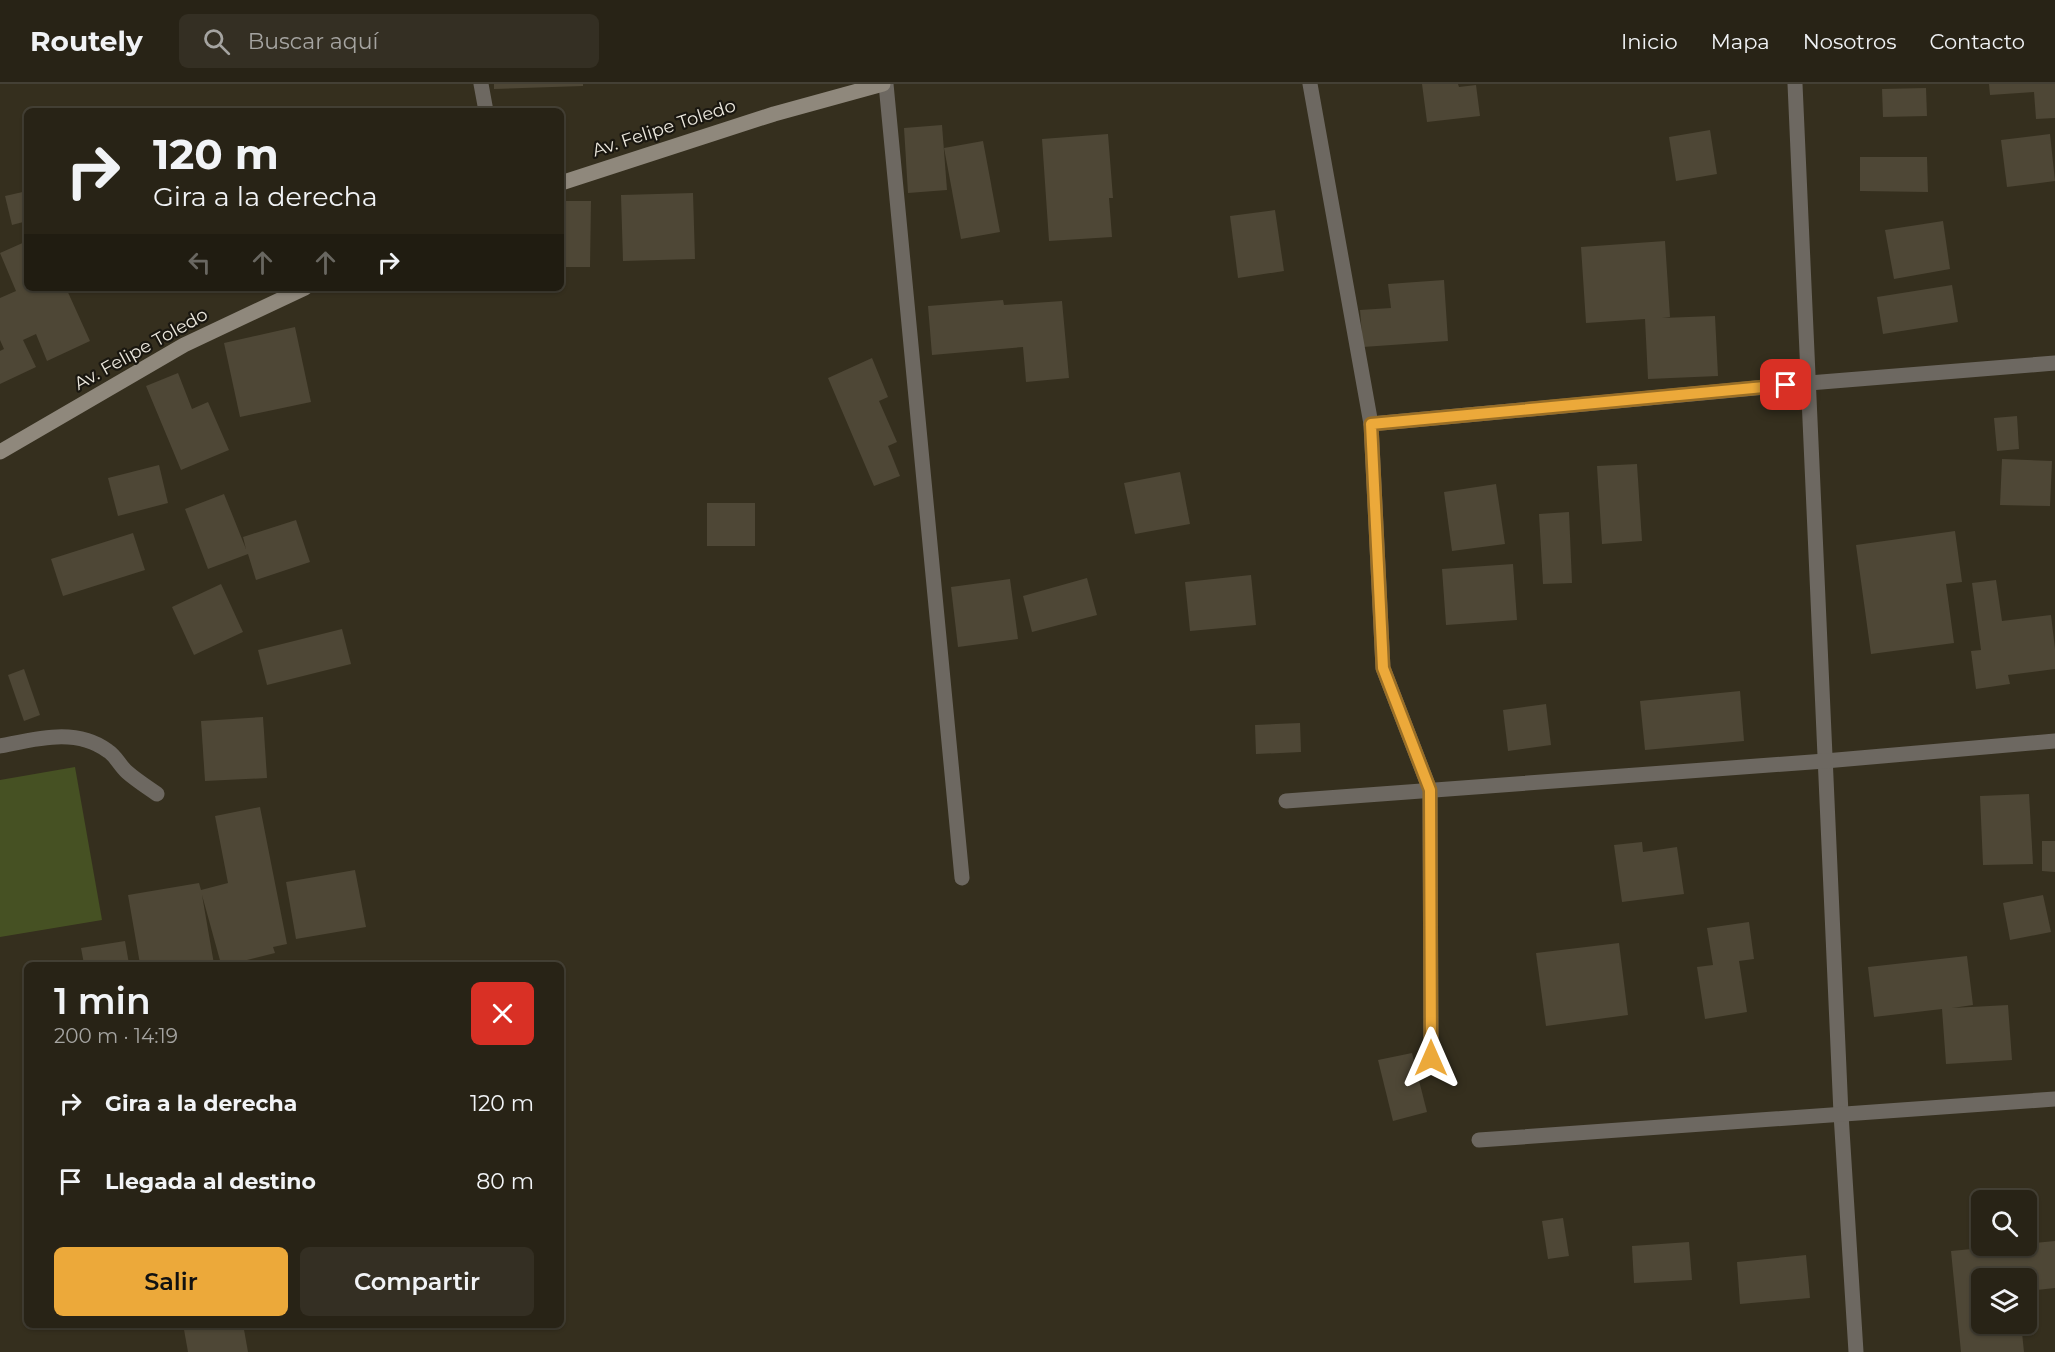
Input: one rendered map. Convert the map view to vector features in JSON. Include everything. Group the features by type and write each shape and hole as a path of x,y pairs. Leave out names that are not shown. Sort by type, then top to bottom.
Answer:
{"main road":[{"name":"Av. Felipe Toledo","path":"564,182 774,114 885,84"},
{"name":"Av. Felipe Toledo","path":"0,452 184,345 299,291"}],"street":[{"path":"482,84 486,108"},
{"path":"885,84 962,878"},
{"path":"1310,84 1371,424 1383,668 1430,790 1431,1058"},
{"path":"1795,84 1841,1114 1856,1352"},
{"path":"1371,424 1809,383 2055,363"},
{"path":"0,746 49,736 79,738 95,743 110,752 126,771 157,794"},
{"path":"1286,801 1825,761 2055,741"},
{"path":"1479,1140 2055,1099"}],"green space":[{"path":"75,767 102,920 0,937 0,780"}],"building":[{"path":"494,84 583,84 583,86 494,89"},
{"path":"1422,84 1458,84 1459,87 1476,85 1480,116 1427,122"},
{"path":"1989,84 2055,84 2055,118 2036,119 2034,92 1990,95"},
{"path":"1926,88 1927,116 1883,117 1882,89"},
{"path":"942,125 947,190 908,193 904,128"},
{"path":"1710,130 1717,174 1676,181 1669,137"},
{"path":"1108,134 1113,198 1109,198 1112,237 1049,241 1042,139"},
{"path":"2050,134 2055,181 2007,187 2001,140"},
{"path":"983,141 1000,232 961,239 944,148"},
{"path":"1860,157 1927,157 1928,192 1860,191"},
{"path":"24,192 24,222 12,225 5,196"},
{"path":"693,193 695,259 623,261 621,195"},
{"path":"564,201 591,201 590,267 564,267"},
{"path":"1275,210 1284,271 1238,278 1230,216"},
{"path":"1943,221 1950,269 1894,279 1885,230"},
{"path":"1665,241 1670,317 1662,318 1715,316 1718,376 1648,379 1645,319 1586,323 1581,247"},
{"path":"24,242 24,291 67,291 90,341 47,361 36,334 23,340 36,367 0,384 0,351 4,349 0,340 0,298 16,291 0,253"},
{"path":"1444,280 1448,341 1363,347 1360,310 1391,308 1388,284"},
{"path":"1952,285 1958,322 1883,334 1877,297"},
{"path":"1003,300 1004,305 1062,301 1069,378 1026,382 1023,347 932,355 928,306"},
{"path":"295,327 311,402 240,417 224,343"},
{"path":"872,358 888,397 879,401 897,442 888,446 900,476 874,486 828,378"},
{"path":"178,373 192,409 208,402 229,450 181,470 146,386"},
{"path":"2017,416 2019,449 1997,451 1994,418"},
{"path":"2002,459 2052,461 2050,506 2000,505"},
{"path":"1637,464 1642,541 1602,544 1597,466"},
{"path":"159,465 168,503 118,516 108,478"},
{"path":"1180,472 1190,524 1135,534 1124,483"},
{"path":"1496,484 1505,544 1452,551 1444,492"},
{"path":"224,494 246,549 243,537 296,520 310,562 256,580 248,554 208,569 185,509"},
{"path":"707,503 755,503 755,546 707,546"},
{"path":"1569,512 1572,583 1543,584 1539,514"},
{"path":"1955,531 1962,582 1946,584 1954,643 1871,654 1856,545"},
{"path":"133,533 145,570 63,596 51,559"},
{"path":"1513,564 1517,620 1446,625 1442,569"},
{"path":"1251,575 1256,625 1190,631 1185,582"},
{"path":"1087,578 1097,615 1032,632 1023,596"},
{"path":"1010,579 1018,639 958,647 951,587"},
{"path":"1996,580 2002,621 2051,615 2055,669 2008,675 2010,684 1976,689 1971,651 1981,650 1972,583"},
{"path":"221,584 243,632 194,655 172,607"},
{"path":"342,629 351,664 267,685 258,650"},
{"path":"24,669 40,715 24,721 8,675"},
{"path":"1740,691 1744,741 1645,750 1640,701"},
{"path":"1546,704 1551,745 1508,751 1503,710"},
{"path":"263,717 267,778 205,781 201,721"},
{"path":"1300,723 1301,752 1256,754 1255,725"},
{"path":"2029,794 2033,864 1983,865 1980,796"},
{"path":"260,807 287,944 273,947 275,953 239,962 220,962 202,895 214,962 140,962 128,895 199,883 201,890 228,883 215,816"},
{"path":"2042,841 2055,841 2055,872 2042,871"},
{"path":"1642,842 1643,852 1677,847 1684,894 1622,902 1614,845"},
{"path":"355,870 366,927 296,939 286,882"},
{"path":"2043,895 2051,932 2010,940 2003,903"},
{"path":"1749,922 1754,959 1739,961 1747,1012 1705,1019 1697,967 1713,965 1707,928"},
{"path":"125,941 129,962 84,962 81,948"},
{"path":"1619,943 1628,1015 1546,1026 1536,953"},
{"path":"1967,956 1973,1005 1952,1008 2008,1005 2012,1060 1946,1064 1942,1009 1874,1017 1868,967"},
{"path":"1412,1053 1427,1112 1393,1121 1378,1060"},
{"path":"1563,1218 1569,1256 1548,1259 1542,1221"},
{"path":"2055,1241 2055,1288 2037,1290 2037,1268 1971,1268 1971,1334 2022,1334 2024,1352 1961,1352 1951,1251 1971,1249 1971,1256 2037,1256 2037,1243"},
{"path":"1689,1242 1692,1280 1634,1283 1632,1246"},
{"path":"1806,1255 1810,1298 1740,1304 1737,1262"},
{"path":"184,1328 244,1328 248,1352 188,1352"}],"route":[{"path":"1431,1058 1430,790 1383,668 1371,424 1786,385"}]}
